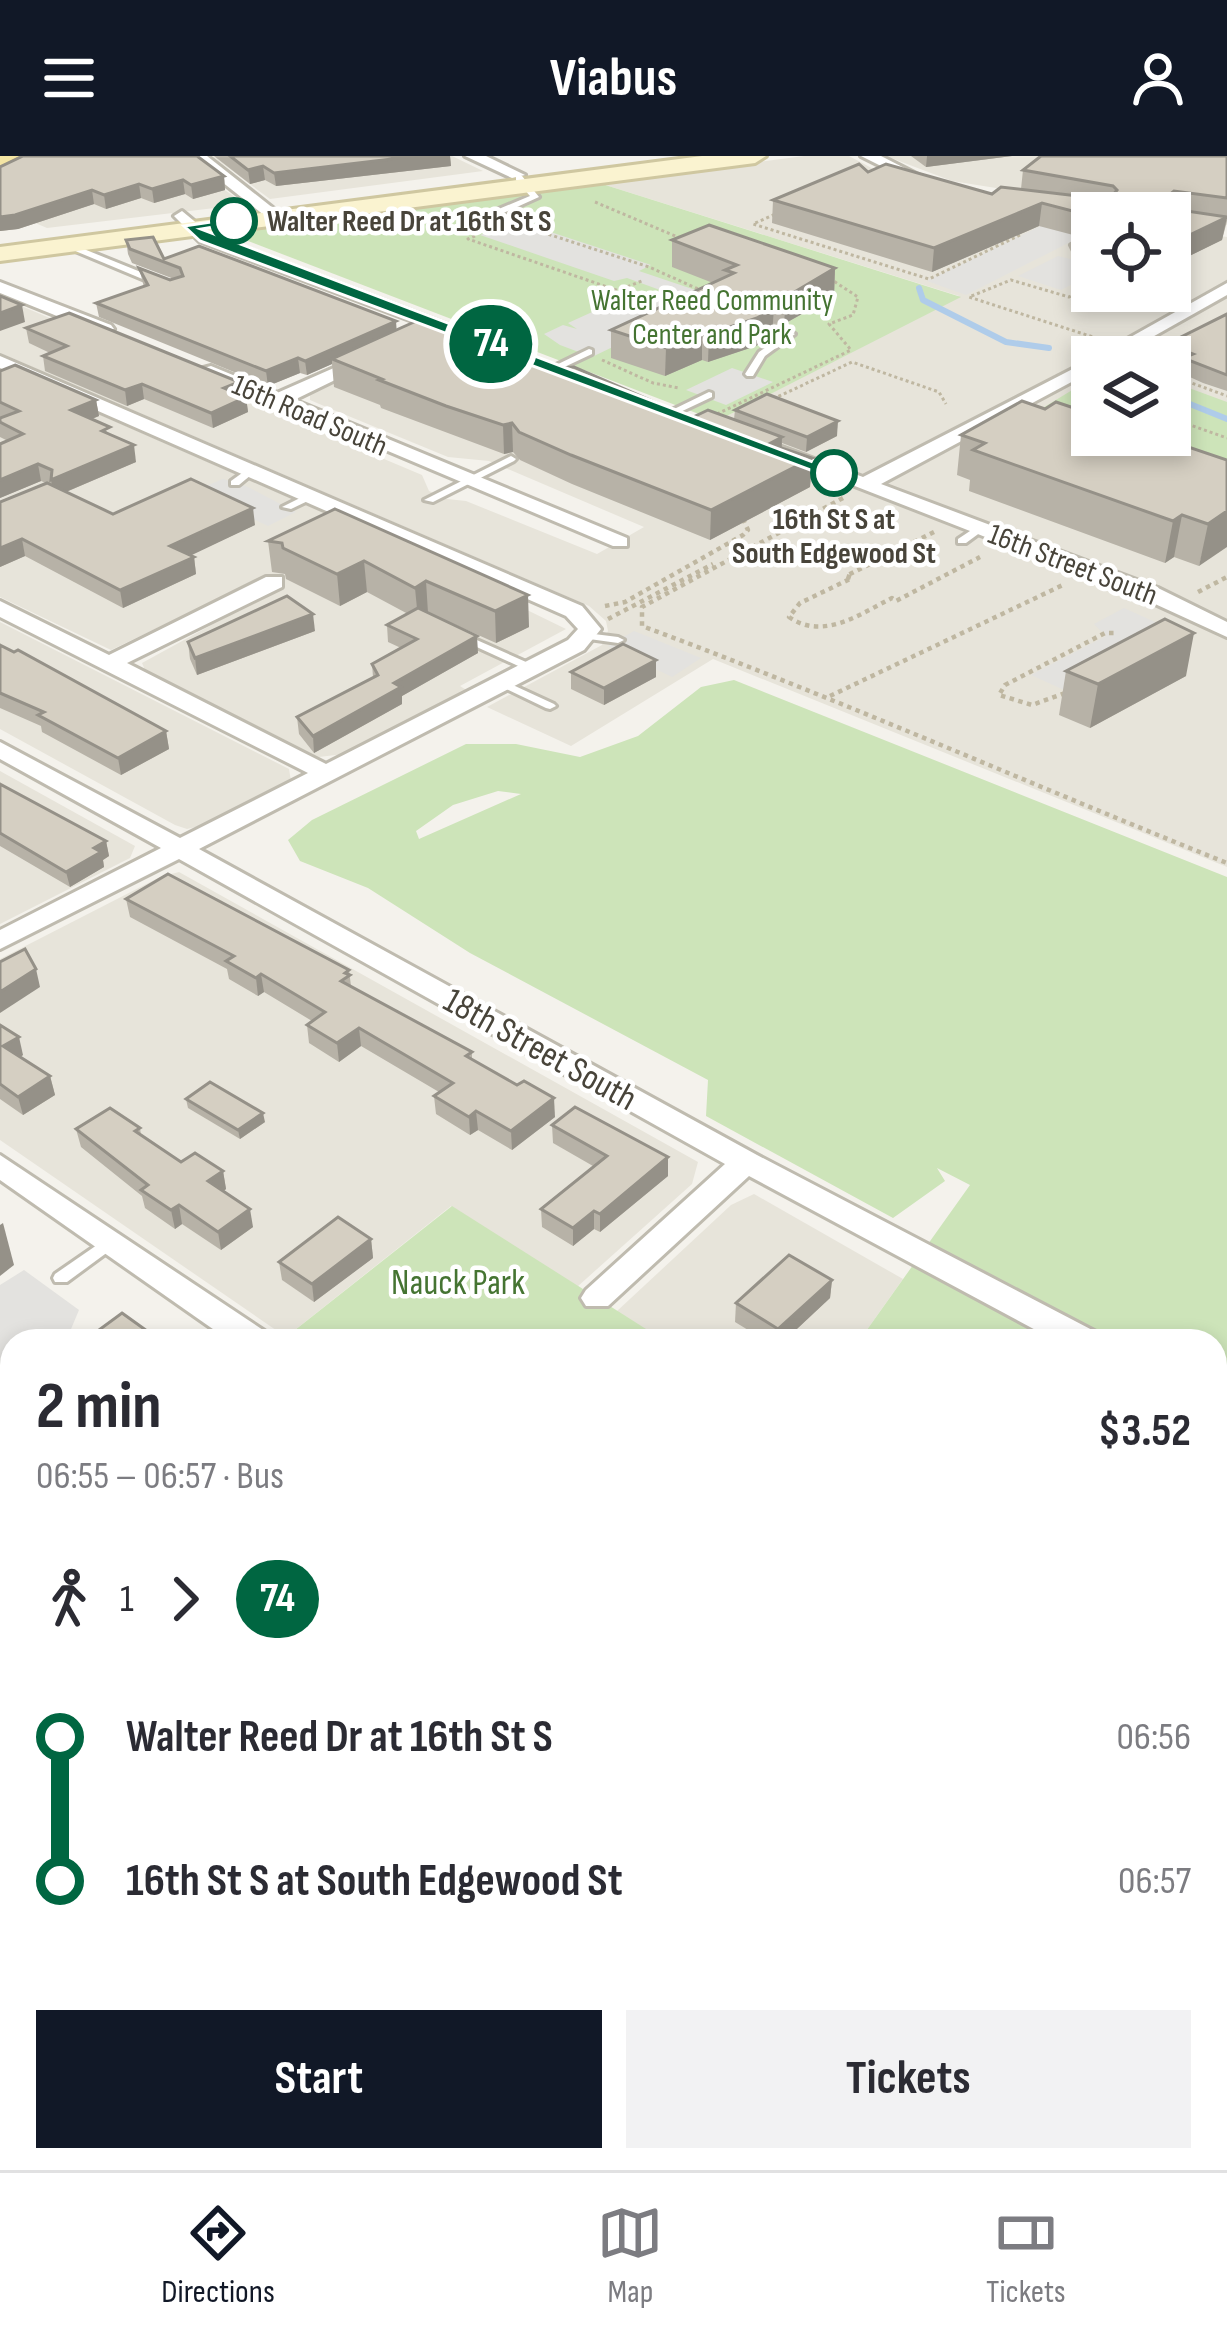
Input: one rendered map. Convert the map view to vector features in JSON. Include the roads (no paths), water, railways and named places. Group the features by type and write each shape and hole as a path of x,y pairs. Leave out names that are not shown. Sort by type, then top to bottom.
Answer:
{"main road":[{"path":"0,171 32,156"},
{"path":"0,241 685,159 755,156"},
{"path":"0,254 186,221"}],"street":[{"path":"196,156 269,211"},
{"path":"473,156 521,180"},
{"path":"869,156 886,171 942,185"},
{"path":"186,221 205,238 488,343"},
{"path":"0,287 52,302 116,334"},
{"path":"1141,336 1227,288"},
{"path":"409,342 444,326"},
{"path":"278,400 389,351"},
{"name":"16th Road South","path":"177,359 620,542"},
{"path":"533,360 565,372"},
{"path":"0,361 243,476 310,496 574,610 593,623 531,668 0,941"},
{"path":"855,490 1071,375"},
{"path":"663,409 710,421"},
{"name":"16th Street South","path":"750,442 971,535 1173,602 1227,630"},
{"path":"110,663 274,582"},
{"path":"0,608 328,774"},
{"name":"18th Street South","path":"0,749 746,1162 1061,1329"},
{"path":"597,1298 746,1162"},
{"path":"0,1165 237,1329"}],"lane":[{"path":"495,228 484,218 535,196 521,180"},
{"path":"64,243 166,285"},
{"path":"750,374 761,354 791,334 774,328"},
{"path":"565,372 590,352"},
{"path":"663,409 707,396"},
{"path":"429,500 511,459"},
{"path":"287,507 310,496"},
{"path":"593,623 619,640"},
{"path":"447,630 531,668"},
{"path":"502,683 550,706"},
{"path":"61,1278 110,1242"}],"waterway":[{"path":"919,288 923,300 1006,342 1049,348"},
{"path":"1191,404 1227,419"}],"place":[{"name":"Walter Reed Dr at 16th St S","path":"234,221"},
{"name":"16th St S at South Edgewood St","path":"834,473"}],"park label":[{"name":"Walter Reed Community Center and Park","path":"712,317"},
{"name":"Nauck Park","path":"458,1281"}]}
